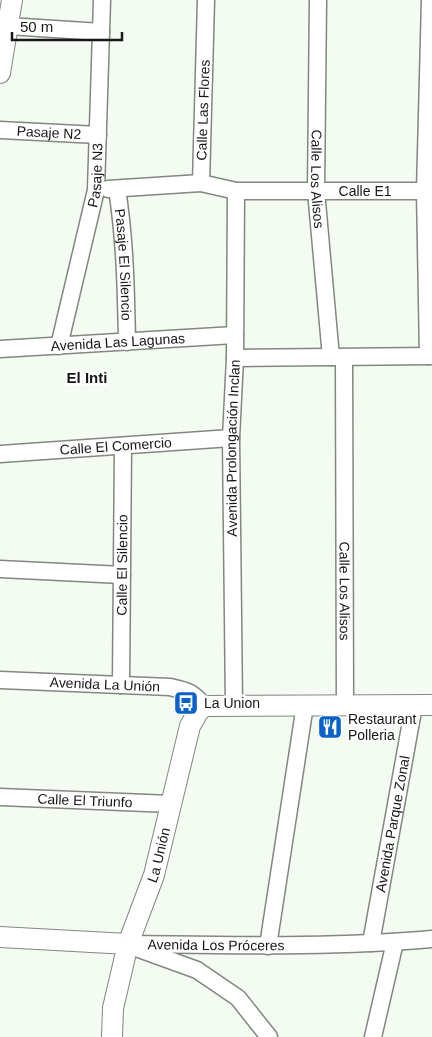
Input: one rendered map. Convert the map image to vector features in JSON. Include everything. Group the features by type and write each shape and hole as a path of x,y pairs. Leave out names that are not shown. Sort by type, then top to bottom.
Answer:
{"street":[{"path":"0,73 12,0"},
{"name":"Pasaje N3","path":"59,346 96,190 102,0"},
{"name":"Calle Las Flores","path":"201,183 206,0"},
{"name":"Calle Los Alisos","path":"318,0 316,191 337,357 345,706"},
{"path":"234,358 430,356 430,0"},
{"path":"8,26 101,32"},
{"name":"Pasaje N2","path":"0,130 98,135"},
{"path":"96,190 201,183 236,191"},
{"name":"Pasaje El Silencio","path":"117,188 123,224 126,265 127,342"},
{"name":"Calle E1","path":"236,191 429,191"},
{"name":"Avenida Prolongación Inclan","path":"234,706 231,438 235,336 236,191"},
{"name":"Avenida Las Lagunas","path":"0,350 235,336"},
{"name":"Calle El Comercio","path":"0,454 231,438"},
{"name":"Calle El Silencio","path":"121,685 123,446"},
{"path":"0,569 122,575"},
{"name":"Avenida La Unión","path":"0,680 170,687 196,696 204,706"},
{"path":"268,946 304,705"},
{"path":"204,706 423,705"},
{"name":"Avenida Parque Zonal","path":"371,943 423,705"},
{"name":"La Unión","path":"112,1037 113,1008 128,944 154,874 190,726 204,706"},
{"name":"Calle El Triunfo","path":"0,797 171,804"},
{"name":"Avenida Los Próceres","path":"0,937 128,944 268,946 432,939"},
{"path":"373,1037 395,942"},
{"path":"128,944 197,970 238,998 269,1037"}],"place":[{"name":"La Union","path":"186,703"},
{"name":"Restaurant Polleria","path":"330,727"}],"district":[{"name":"El Inti","path":"87,377"}]}
